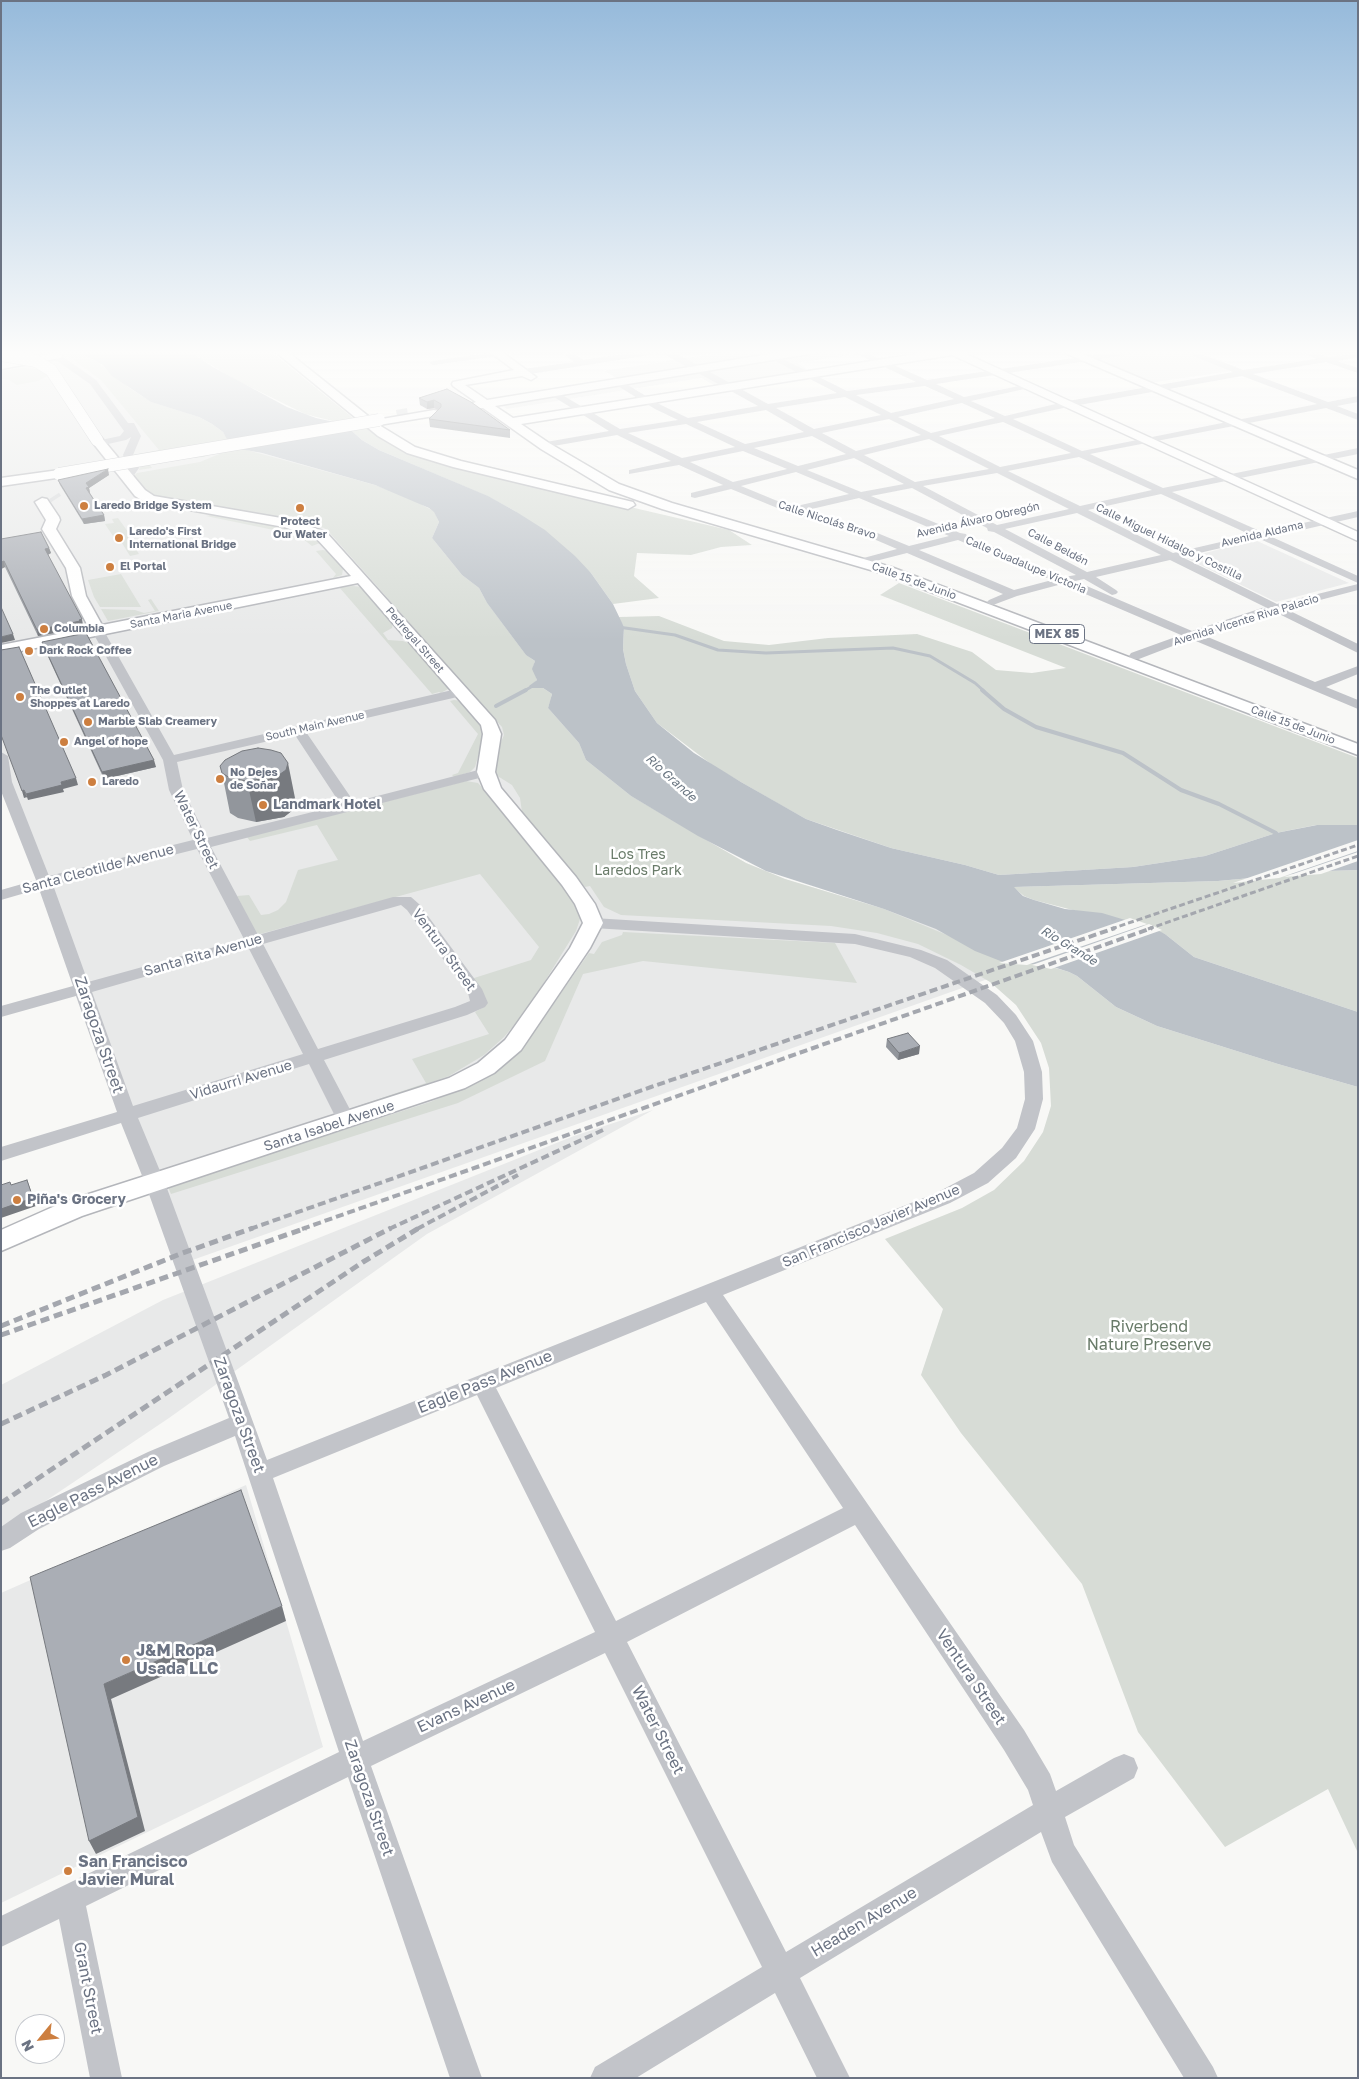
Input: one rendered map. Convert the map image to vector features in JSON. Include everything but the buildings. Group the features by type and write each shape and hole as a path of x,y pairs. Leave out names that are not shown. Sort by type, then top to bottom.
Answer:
{"main road":[{"name":"Pedregal Street","path":"102,446 143,496 156,501 287,523 314,531 326,540 489,724 492,734 486,772"},
{"path":"2,481 52,488 254,446"},
{"path":"404,446 449,462 662,509 702,522 807,537"},
{"name":"Calle 15 de Junio","path":"549,446 605,483 662,509"},
{"name":"Calle 15 de Junio","path":"549,446 634,486 807,537 1218,692 1358,740"},
{"path":"1158,446 1224,478 1358,537"},
{"path":"1289,446 1358,475"},
{"name":"Water Street","path":"52,488 53,520 49,529 73,568 79,596 98,631"},
{"name":"Calle 15 de Junio","path":"751,530 866,559 993,602 1134,656 1358,750"},
{"name":"Santa Maria Avenue","path":"1,650 361,578"},
{"path":"486,772 493,789 570,881 585,904 593,923"},
{"name":"Santa Isabel Avenue","path":"1,1241 73,1209 347,1121 456,1083 486,1068 513,1045 525,1029 580,948 593,923"}],"street":[{"path":"127,474 134,468 128,455 132,446"},
{"name":"Calle Nicolás Bravo","path":"647,446 791,510 866,532 911,549 1013,594"},
{"path":"632,472 748,446"},
{"name":"Calle Beldén","path":"839,446 1085,575 1120,599 1118,604"},
{"path":"695,495 887,446"},
{"name":"Calle Miguel Hidalgo y Costilla","path":"948,446 1358,649"},
{"path":"1063,446 1358,580"},
{"path":"791,510 860,494 997,470 1114,446"},
{"name":"Calle Guadalupe Victoria","path":"743,447 860,494 1358,705"},
{"name":"Avenida Álvaro Obregón","path":"866,559 1161,491 1358,450"},
{"name":"Avenida Aldama","path":"993,602 1013,594 1085,575 1358,514"},
{"name":"Avenida Vicente Riva Palacio","path":"1134,656 1275,608 1358,587"},
{"name":"Water Street","path":"98,631 170,760 176,790 347,1121"},
{"path":"1315,687 1358,670"},
{"name":"South Main Avenue","path":"170,760 461,692"},
{"path":"298,730 350,807"},
{"name":"Zaragoza Street","path":"1,756 6,800 43,883 127,1115 155,1183 260,1473 355,1759 466,2078"},
{"name":"Santa Cleotilde Avenue","path":"1,895 486,772"},
{"name":"Santa Rita Avenue","path":"1,1012 393,901 405,900"},
{"name":"Ventura Street","path":"405,900 413,907 476,993 479,1003"},
{"name":"San Francisco Javier Avenue","path":"593,923 821,935 862,940 915,953 941,964 991,999 1010,1020 1024,1041 1029,1054 1033,1072 1034,1099 1026,1129 1009,1153 981,1178 921,1207 710,1292"},
{"name":"Vidaurri Avenue","path":"1,1154 314,1058 322,1053 462,1011 479,1003"},
{"name":"Ventura Street","path":"710,1292 1014,1740 1040,1784 1054,1833 1062,1852 1202,2078"},
{"name":"Eagle Pass Avenue","path":"260,1473 710,1292"},
{"name":"Water Street","path":"482,1383 834,2078"},
{"name":"Eagle Pass Avenue","path":"1,1540 30,1521 156,1459 242,1423"},
{"name":"Evans Avenue","path":"1,1932 355,1759 611,1637 860,1511"},
{"name":"Headen Avenue","path":"606,2078 1049,1811 1124,1768"},
{"name":"Grant Street","path":"70,1899 106,2078"}],"shaded area":[{"path":"1,446 236,446 240,449 262,453 357,480 419,502 437,518 432,538 462,575 479,588 487,603 535,664 533,667 535,676 530,687 552,697 548,708 579,743 586,760 631,796 746,863 785,879 884,909 1033,963 184,1263 1,756"},
{"path":"1255,540 1349,583 1276,602 1186,558"},
{"path":"653,1110 427,1234 169,1418 1,1531 1,1385 163,1300 574,1136"},
{"path":"246,1485 323,1747 1,1903 1,1593"}],"green space":[{"path":"156,446 230,446 204,457 193,458 185,449 143,456 152,468 139,470 140,466 132,455 159,450"},
{"path":"372,446 399,446 428,460 729,530 752,545 721,547 691,555 637,553 634,576 659,598 613,604 591,573 515,511 487,496"},
{"name":"Riverbend Nature Preserve","path":"236,447 375,485 405,496 434,511 439,522 432,538 462,575 479,588 487,603 526,655 535,661 533,667 537,680 530,687 543,688 552,694 548,708 579,743 586,760 631,796 746,863 785,879 884,909 952,937 1069,972 1077,976 1116,1007 1157,1026 1358,1087 1358,1853 1328,1789 1225,1847 1138,1732 1082,1584 961,1433 921,1375 943,1309 885,1239 962,1208 994,1190 1024,1161 1043,1132 1051,1106 1049,1068 1041,1043 1016,1005 990,982 961,965 918,944 877,933 831,926 621,915 604,907 590,886 585,887 531,824 522,812 520,798 512,785 496,775 494,759 504,735 502,727 329,532 324,528 311,525 157,499 145,493 133,477 137,473 200,462"},
{"path":"215,514 236,518 235,520 250,520 283,525 308,533 320,543 312,546 298,535 206,516"},
{"path":"118,518 131,536 128,537 139,554 130,556 119,538 115,539 105,524 114,523 112,519"},
{"path":"316,551 327,551 343,569 342,575 333,578 336,574"},
{"path":"121,574 141,607 100,607 88,580"},
{"path":"899,583 1358,758 1358,825 1316,825 1276,833 1205,856 1133,867 999,875 891,848 806,819 715,767 657,723 635,691 623,649 624,627 618,617 659,616 724,641 769,645 828,638 917,634 972,652 996,670 1032,673 1066,668 880,595"},
{"path":"339,587 361,587 393,623 392,628 383,633 388,640 403,641 413,645 449,686 448,689 441,693 432,694"},
{"path":"151,599 159,611 108,621 101,609 135,610 144,613 155,611 148,600"},
{"path":"450,701 462,701 477,717 482,726 484,736 475,767 470,772 454,777 452,775 458,773 478,734"},
{"path":"466,781 478,783 567,887 579,909 580,919 576,931 527,1010 504,1037 484,1055 449,1076 356,1109 355,1107 426,1083 412,1059 489,1034 475,1012 482,1008 486,1003 486,999 471,979 531,960 539,947 480,874 260,934 256,933 237,896 249,895 261,915 269,914 278,910 286,902 298,870 338,860 317,825 250,841 247,837"},
{"path":"1358,870 1358,1012 1194,957 1165,934 1034,900 1024,896 1013,887 1218,881"},
{"path":"623,932 835,943 857,983 643,961 583,974 545,1061 458,1103 171,1194 168,1187 430,1102 466,1087 496,1070 529,1039 589,953 594,954 602,942 622,935"}],"water":[{"name":"Rio Grande","path":"235,446 372,446 488,496 545,530 591,573 613,604 624,627 623,649 635,691 657,723 694,753 741,782 806,819 837,830 891,848 999,875 1133,867 1205,856 1276,833 1317,825 1358,825 1358,870 1218,881 1014,887 1023,896 1034,900 1065,909 1102,913 1155,929 1165,934 1194,957 1358,1012 1358,1087 1157,1026 1116,1007 1077,976 1069,972 1047,965 1003,962 975,951 936,929 884,909 766,871 698,836 631,796 586,760 579,743 548,708 552,694 543,688 531,688 529,686 537,680 532,669 535,661 526,655 487,603 479,588 462,575 432,538 439,522 434,512 429,508 375,485 262,453 240,449"}],"pier":[{"path":"1358,840 1358,851 1279,878 1233,883"},
{"path":"1358,852 1358,861 1321,874 1284,877"},
{"path":"1130,918 1147,924 1027,965 999,963"},
{"path":"1149,924 1162,930 1051,969 1032,965"}],"waterway":[{"path":"618,627 675,635 718,650 766,653 893,648 930,656 975,683 984,691"},
{"path":"524,691 531,687"},
{"path":"496,706 526,690"},
{"path":"982,690 1004,709 1036,727 1123,753 1181,790 1219,804 1276,833"}],"railway":[{"path":"1111,929 1358,845"},
{"path":"1148,929 1358,856"},
{"path":"250,1229 651,1087 1115,928"},
{"path":"302,1229 1152,928"},
{"path":"390,1229 603,1130"},
{"path":"417,1229 518,1175"},
{"path":"1,1326 180,1254 253,1228"},
{"path":"1,1335 306,1228"},
{"path":"1,1503 363,1262 419,1228"},
{"path":"1,1424 106,1375 390,1229"}],"place":[{"name":"Laredo Bridge System","path":"84,506"},
{"name":"Protect Our Water","path":"300,508"},
{"name":"Laredo's First International Bridge","path":"119,538"},
{"name":"El Portal","path":"110,567"},
{"name":"Columbia","path":"44,629"},
{"name":"Dark Rock Coffee","path":"29,651"},
{"name":"The Outlet Shoppes at Laredo","path":"20,697"},
{"name":"Marble Slab Creamery","path":"88,722"},
{"name":"Angel of hope","path":"64,742"},
{"name":"No Dejes de Soñar","path":"220,779"},
{"name":"Laredo","path":"92,782"},
{"name":"Landmark Hotel","path":"263,805"},
{"name":"Piña's Grocery","path":"17,1200"},
{"name":"J&M Ropa Usada LLC","path":"126,1660"},
{"name":"San Francisco Javier Mural","path":"68,1871"}],"park label":[{"name":"Los Tres Laredos Park","path":"638,864"}]}
